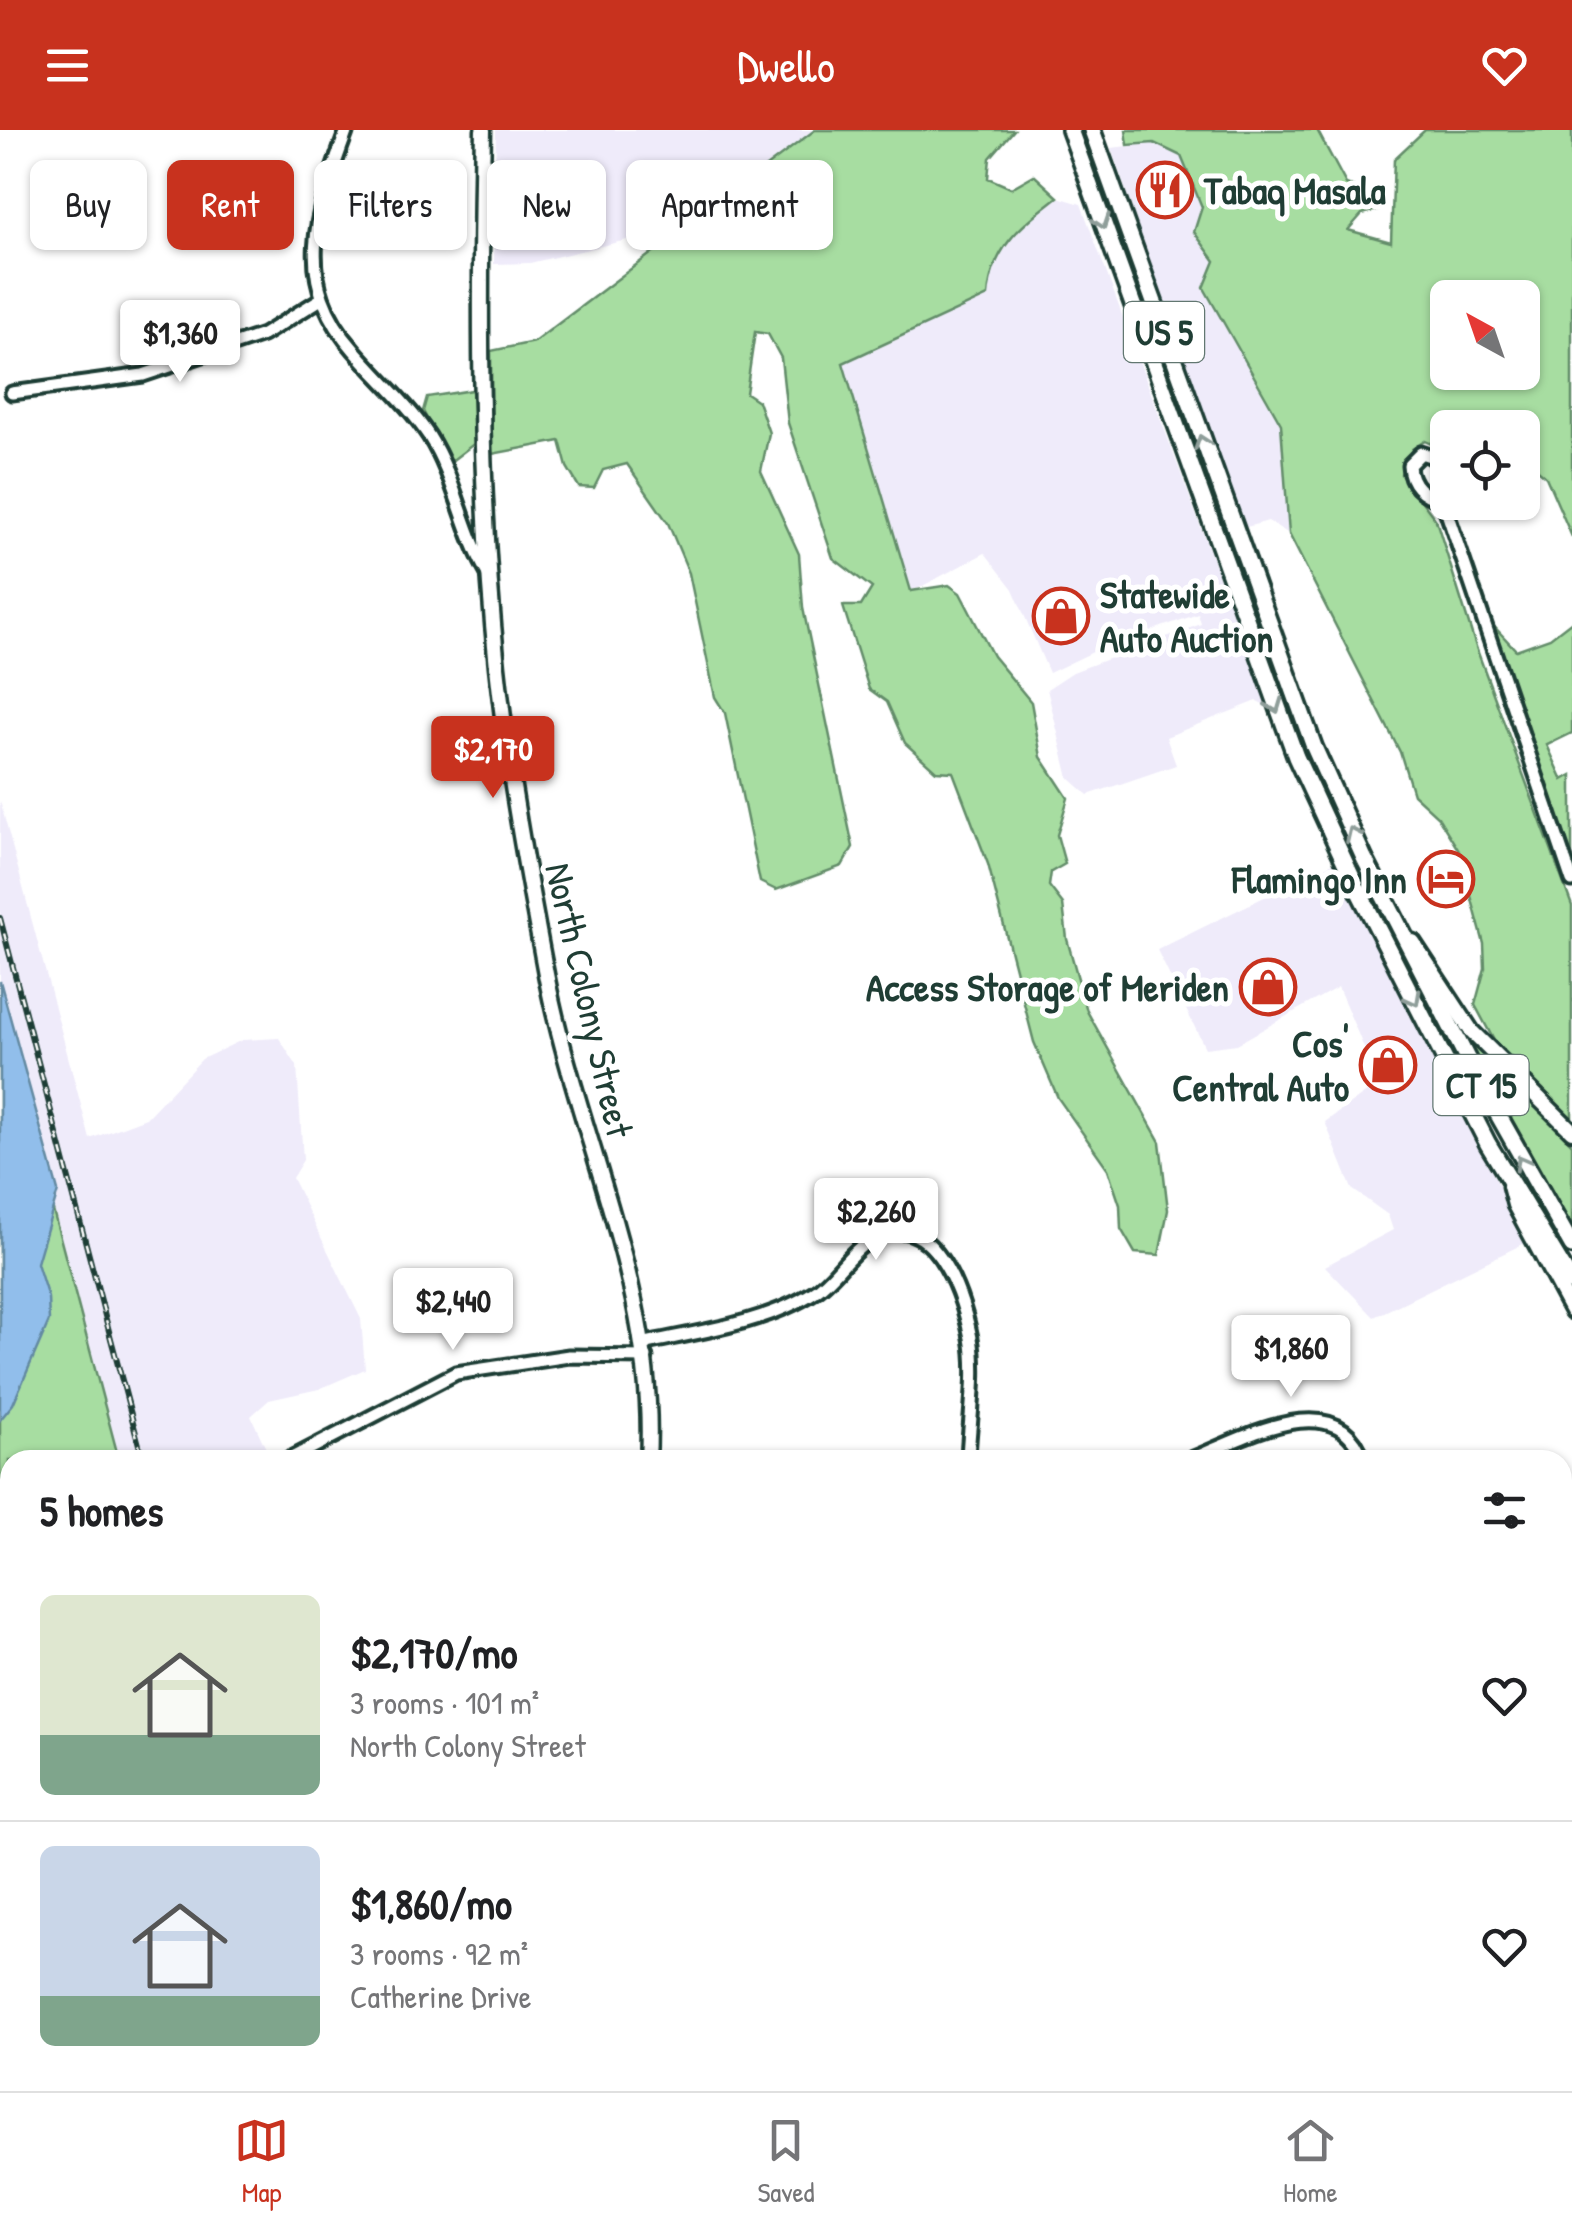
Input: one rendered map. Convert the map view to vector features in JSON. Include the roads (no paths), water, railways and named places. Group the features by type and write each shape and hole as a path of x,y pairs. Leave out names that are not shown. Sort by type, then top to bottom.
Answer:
{"highway":[{"name":"US 5","path":"1070,130 1296,757 1344,862 1509,1180"},
{"name":"US 5","path":"1092,130 1314,747 1396,921"},
{"path":"1228,577 1248,569"},
{"name":"CT 15","path":"1396,921 1502,1126 1572,1246"},
{"path":"1509,1180 1572,1282"}],"main road":[{"name":"North Colony Street","path":"483,130 481,293 489,576 519,832 550,995 646,1350 648,1450"},
{"name":"US 5","path":"1396,921 1472,1032 1572,1132"},
{"name":"US 5","path":"1509,1180 1515,1206 1572,1311"}],"street":[{"path":"346,130 320,205 313,255 322,299 332,323 429,436 444,463 476,553 489,576"},
{"path":"12,393 143,375 263,335 322,299"},
{"path":"1449,520 1572,881"},
{"path":"307,1450 456,1373 568,1356 646,1350 732,1325 814,1293 870,1239 900,1232 927,1240 945,1259 972,1339 968,1450"},
{"path":"1215,1450 1292,1420 1324,1420 1358,1444 1360,1450"}],"water":[{"path":"0,981 58,1191 37,1263 48,1298 49,1321 13,1404 0,1420"}],"railway":[{"path":"0,918 140,1450"}],"place":[{"name":"Tabaq Masala","path":"1165,190"},
{"name":"Statewide Auto Auction","path":"1061,616"},
{"name":"Flamingo Inn","path":"1446,879"},
{"name":"Access Storage of Meriden","path":"1268,987"},
{"name":"Cos' Central Auto","path":"1388,1065"}]}
